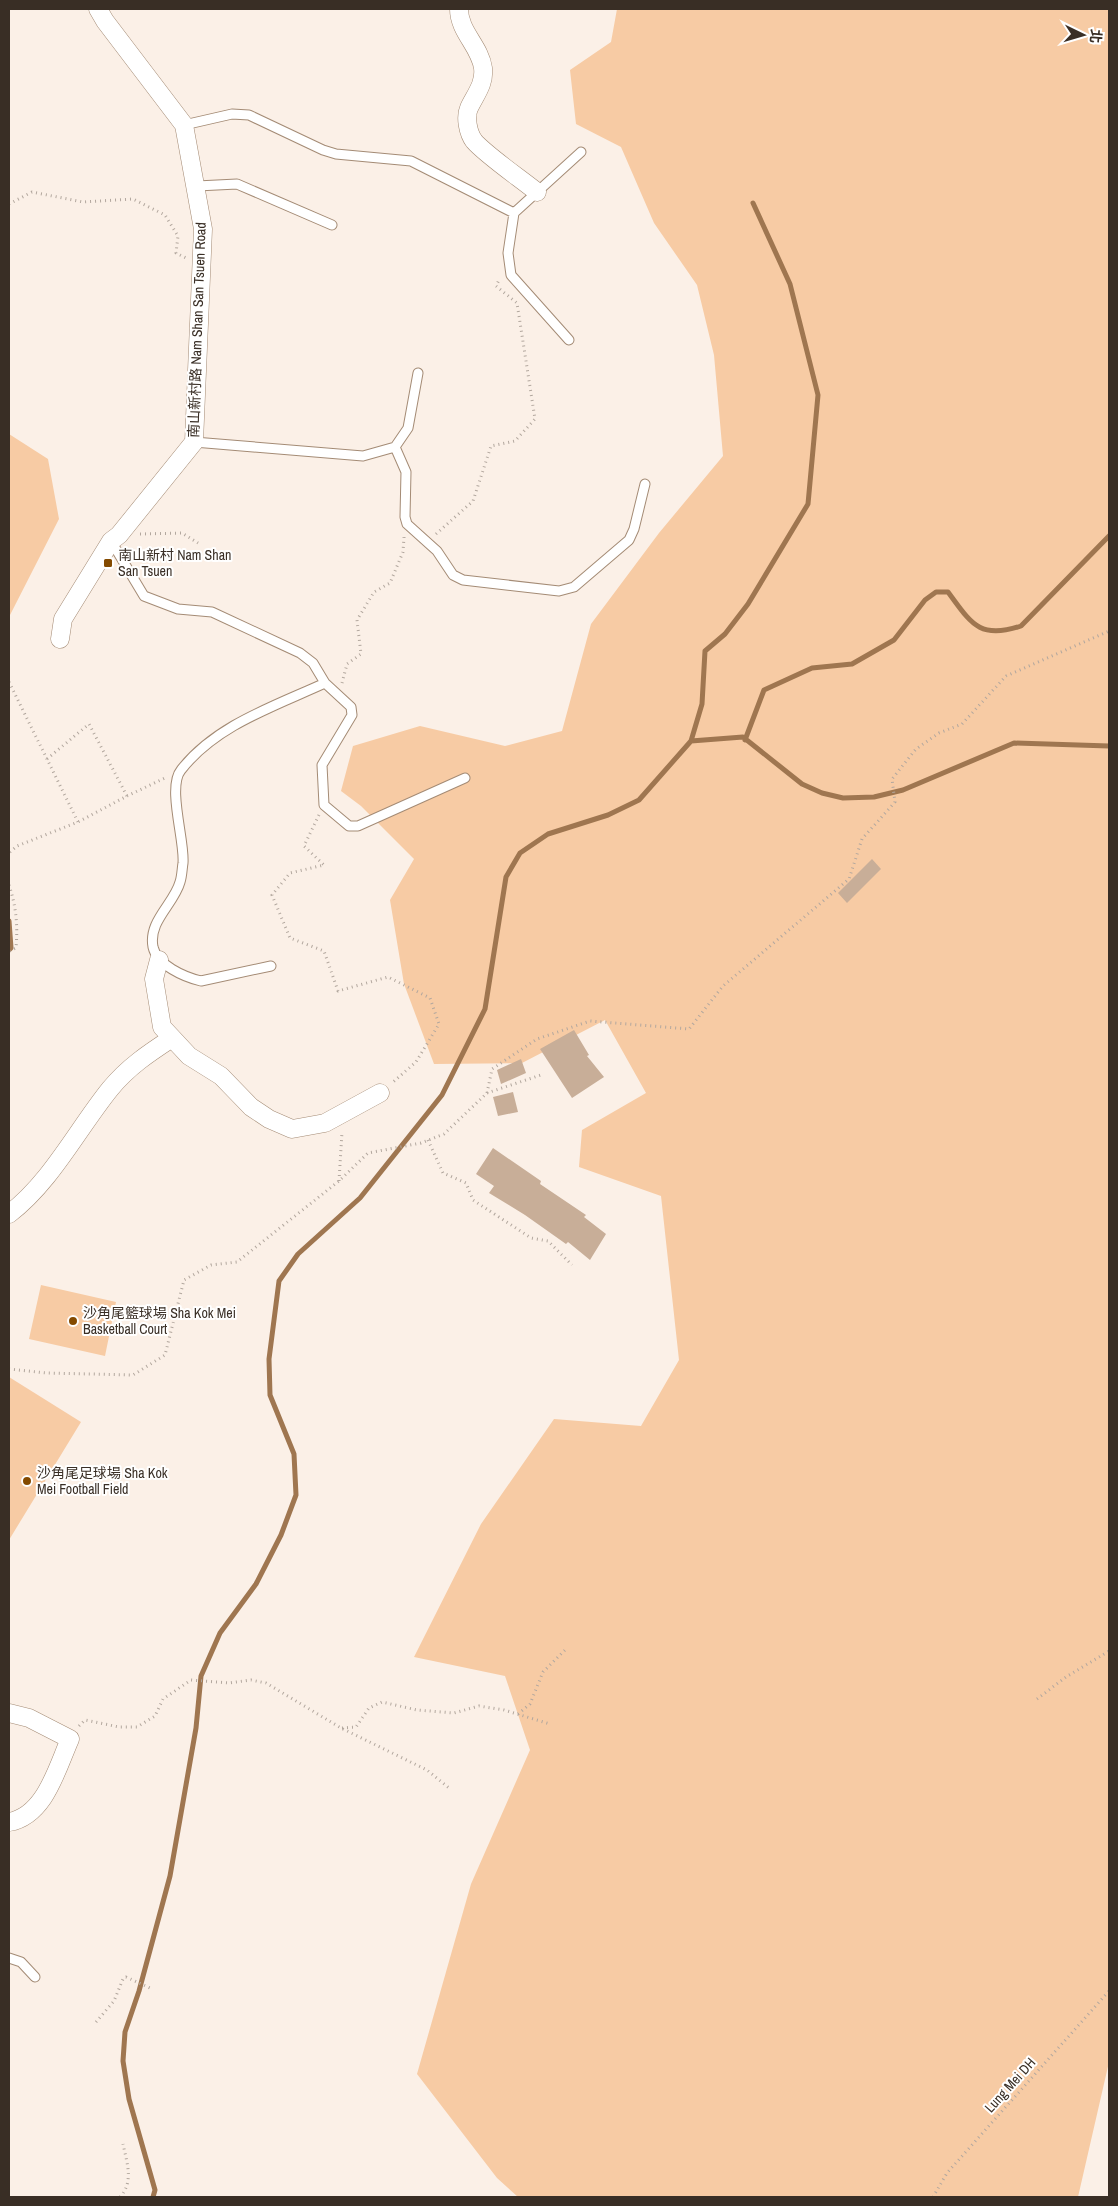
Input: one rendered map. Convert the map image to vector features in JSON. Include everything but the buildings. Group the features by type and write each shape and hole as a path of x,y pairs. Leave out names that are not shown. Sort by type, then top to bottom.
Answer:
{"street":[{"path":"98,9 105,21 184,125"},
{"path":"459,9 459,18 465,33 474,46 483,68 483,80 478,93 468,109 467,124 474,140 537,192"},
{"name":"南山新村路 Nam Shan San Tsuen Road","path":"60,639 63,619 115,538 194,442 203,229 197,186 186,146 184,125"},
{"path":"159,960 154,979 162,1027 190,1056 221,1076 251,1107 269,1119 292,1129 325,1123 380,1093"},
{"path":"9,1214 48,1173 111,1088 135,1062 172,1038"},
{"path":"9,1714 29,1718 70,1739 41,1800 33,1812 9,1822"}],"lane":[{"path":"184,125 232,114 248,115 323,150 336,154 411,160 514,213"},
{"path":"569,340 511,275 508,264 514,213 581,152"},
{"path":"197,186 237,184 332,224"},
{"path":"194,442 363,456 395,447 408,428 418,373"},
{"path":"395,447 406,472 405,517 412,530 437,551 453,574 463,580 560,591 574,587 628,540 634,529 644,484"},
{"path":"115,538 144,596 178,609 212,612 300,653 312,663 325,683 351,707 352,715 322,765 324,805 349,826 358,826 465,778"},
{"path":"271,966 201,980 192,979 159,960 153,947 153,936 159,917 180,883 183,861 176,787 179,772 224,729 325,683"},
{"path":"9,1958 21,1962 35,1977"}],"path":[{"path":"9,204 32,192 83,202 133,199 165,215 178,236 176,253 201,266"},
{"path":"412,530 434,536 473,502 491,446 515,441 535,419 518,303 496,286 508,264"},
{"path":"338,695 347,664 362,654 357,620 374,592 390,583 403,552 405,517"},
{"path":"115,538 182,533 198,543"},
{"path":"487,1093 492,1069 537,1039 590,1021 690,1029 723,986 849,879 862,839 895,802 892,779 916,749 939,733 962,724 1006,676 1109,631"},
{"path":"9,682 78,822"},
{"path":"47,759 89,724 127,796"},
{"path":"9,853 16,846 78,822 127,796 179,772"},
{"path":"324,805 304,846 324,864 290,873 272,895 290,938 324,951 338,992 388,978 430,998 439,1024 416,1062 380,1093"},
{"path":"9,884 15,904 16,948 9,951"},
{"path":"9,1369 47,1373 133,1375 165,1355 184,1280 211,1264 237,1262 339,1181 368,1153 421,1143 444,1134 487,1093 542,1076"},
{"path":"339,1181 344,1113"},
{"path":"428,1140 443,1173 466,1183 473,1200 531,1238 548,1241 572,1265"},
{"path":"517,1714 530,1704 543,1672 566,1649"},
{"path":"1037,1699 1066,1677 1109,1651"},
{"path":"70,1739 85,1720 119,1727 137,1727 155,1716 163,1699 191,1680 229,1683 251,1680 266,1683 341,1728 427,1770 449,1788"},
{"path":"341,1728 356,1727 369,1708 382,1702 417,1710 454,1713 479,1706 517,1714 550,1724"},
{"path":"96,2022 114,2001 122,1980 126,1977 150,1988"},
{"name":"Lung Mei DH","path":"933,2197 947,2173 1109,1991"},
{"path":"120,2197 127,2189 129,2174 124,2144"}],"shaded area":[{"path":"617,9 1109,9 1109,2062 1078,2197 518,2197 497,2178 417,2074 471,1884 530,1750 505,1676 414,1657 481,1524 554,1419 641,1426 679,1360 661,1196 579,1167 582,1130 646,1093 605,1020 522,1063 434,1064 404,984 390,900 414,859 361,806 341,791 353,746 420,726 505,746 562,731 591,624 659,533 723,456 714,355 697,285 654,223 621,147 576,124 570,70 611,42"},
{"path":"9,434 48,459 59,519 9,617"},
{"name":"沙角尾籃球場 Sha Kok Mei Basketball Court","path":"41,1285 116,1302 105,1356 29,1339"},
{"name":"沙角尾足球場 Sha Kok Mei Football Field","path":"9,1377 81,1422 9,1540"}],"waterway":[{"path":"153,2197 155,2190 129,2099 123,2061 125,2032 139,1991 170,1876 196,1728 201,1676 220,1633 256,1584 281,1535 296,1495 294,1454 270,1395 269,1359 279,1281 298,1254 360,1198 442,1095 485,1009 506,877 520,853 548,834 608,815 639,800 691,741 702,704 705,651 725,634 748,604 808,504 818,395 790,284 753,203"},
{"path":"745,740 764,690 812,668 852,664 894,640 925,600 936,592 948,592 970,620 986,630 1007,630 1021,626 1109,536"},
{"path":"691,741 743,737 802,784 822,793 843,798 874,797 903,790 1014,743 1109,746"},
{"path":"9,921 11,948 9,950"}],"place":[{"name":"南山新村 Nam Shan San Tsuen","path":"108,563"},
{"name":"沙角尾籃球場 Sha Kok Mei Basketball Court","path":"73,1321"},
{"name":"沙角尾足球場 Sha Kok Mei Football Field","path":"27,1481"}]}
